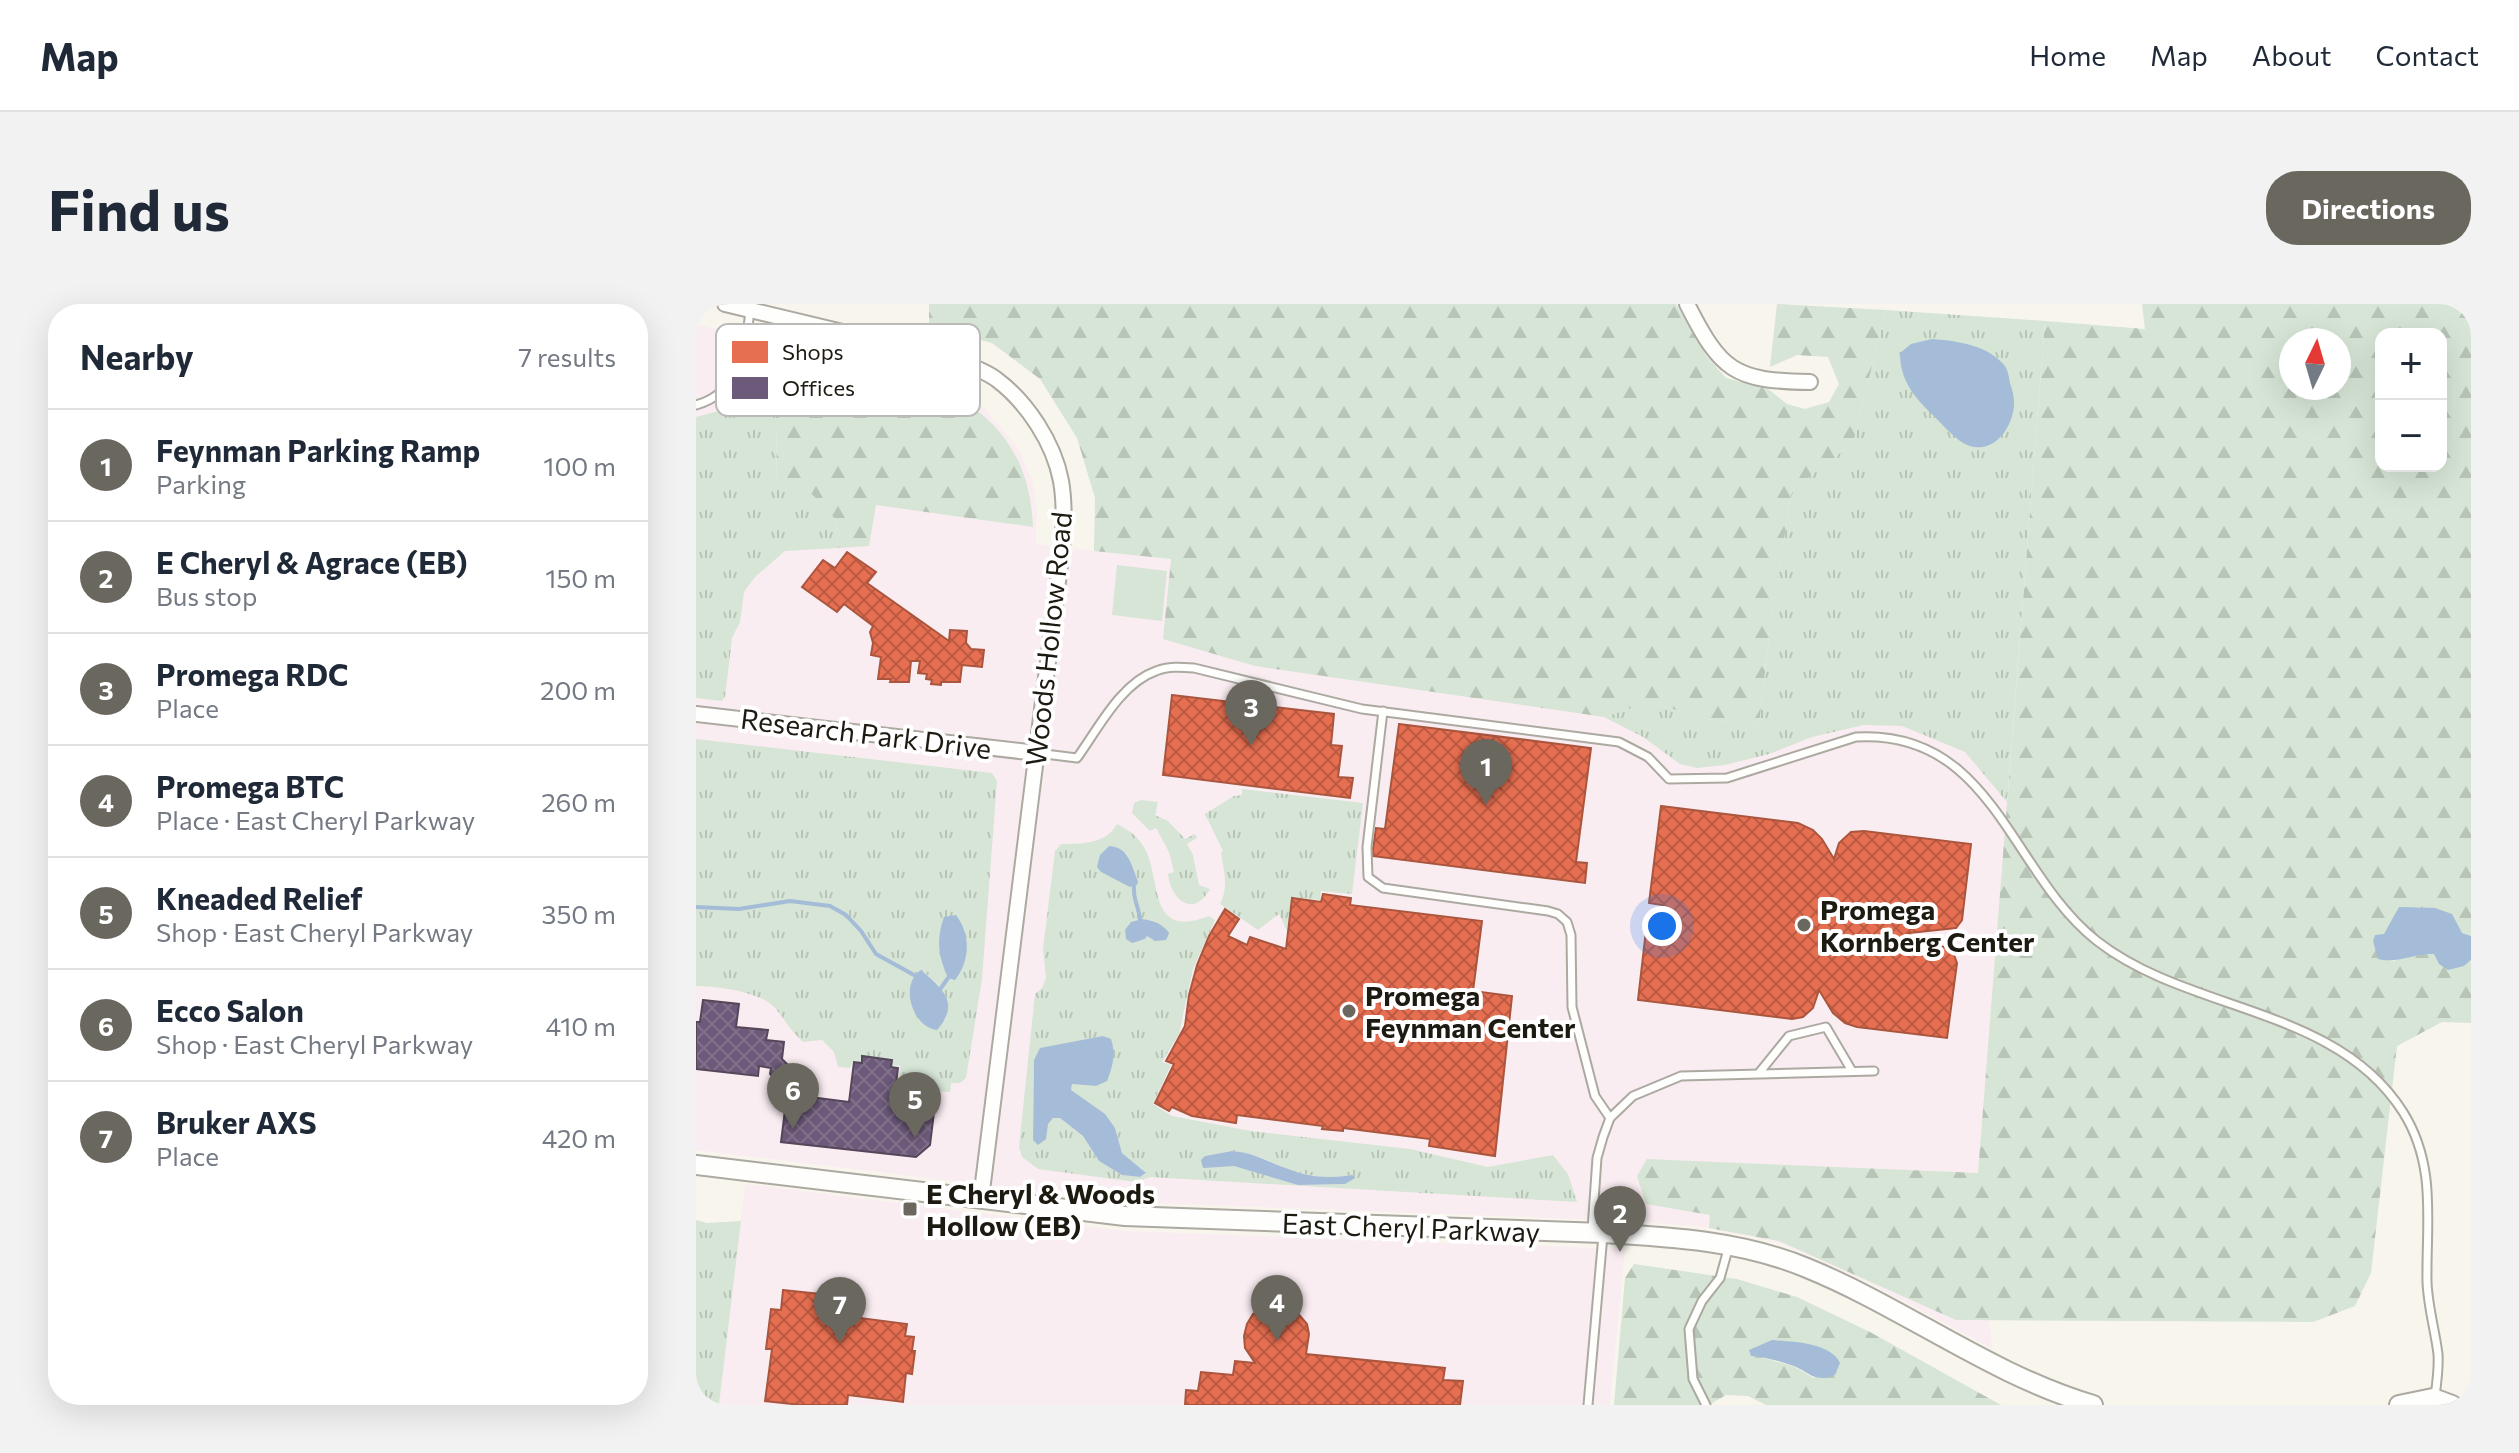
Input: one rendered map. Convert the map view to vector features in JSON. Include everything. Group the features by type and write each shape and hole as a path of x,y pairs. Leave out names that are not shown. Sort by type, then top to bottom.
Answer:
{"street":[{"name":"Woods Hollow Road","path":"725,304 809,324"},
{"path":"1687,304 1713,350 1732,368 1747,376 1771,382 1810,382"},
{"name":"Woods Hollow Road","path":"980,371 995,378 1018,400 1038,427 1052,452 1061,481 1064,514 981,1199"},
{"name":"Research Park Drive","path":"696,714 1037,753"},
{"name":"East Cheryl Parkway","path":"696,1165 1161,1218 1598,1233 1678,1237 1730,1245 1808,1268 2001,1369 2084,1404"},
{"path":"2407,1403 2443,1402"}],"lane":[{"path":"748,324 750,310"},
{"path":"696,405 716,395"},
{"path":"1037,753 1077,758 1122,696 1138,681 1155,671 1176,667 1194,668 1362,709 1619,742 1648,757 1669,779 1727,778 1837,741 1878,736 1929,749 1956,765 1979,789 2059,901 2095,940 2131,965 2321,1041 2364,1067 2387,1090 2418,1142 2429,1189 2427,1282 2443,1402"},
{"path":"1383,711 1367,847 1368,877 1383,888 1548,911 1558,914 1567,922 1571,935 1572,1007 1595,1096 1610,1118"},
{"path":"1759,1073 1789,1036 1826,1027 1852,1071"},
{"path":"1588,1405 1598,1233 1597,1158 1610,1118 1633,1096 1681,1076 1874,1071"},
{"path":"1706,1405 1693,1379 1688,1339 1693,1315 1720,1278 1730,1245"}],"shaded area":[{"path":"1777,304 2045,321 1978,1173 1992,1349 1866,1281 1780,1243 1703,1227 1631,1221 1126,1202 696,1150 696,323 716,329 716,416 980,416 980,406 1019,449 1032,480 1037,508 1036,544 1171,559 1829,402 1839,384 1828,357 1797,355 1770,367"},
{"path":"745,1184 1124,1231 1625,1249 1610,1405 719,1405"}],"green space":[{"path":"929,304 1676,304 1707,357 1726,378 1768,389 1787,404 1805,409 1829,402 1839,384 1828,357 1797,355 1770,367 1777,304 1886,310 1853,443 1792,490 1771,619 1759,725 1706,719 1650,702 1604,717 1255,666 1163,639 1171,559 1094,551 1095,498 1077,438 1040,379 992,343 980,340 980,324 929,324"},
{"path":"2142,304 2471,304 2471,936 2462,933 2389,962 2423,953 2435,954 2439,964 2464,966 2471,960 2471,1023 2442,1022 2397,1046 2371,1273 2355,1306 2313,1322 1956,1320 1779,1241 1709,1228 1710,1215 1646,1204 1637,1176 1647,1159 1978,1173 2045,321 2145,329"},
{"path":"1886,310 2045,321 2007,802 1965,752 1902,726 1864,725 1812,737 1769,754 1697,768 1680,764 1643,737 1604,717 1650,702 1706,719 1759,725 1771,619 1792,490 1853,443"},
{"path":"716,412 716,416 776,416 777,487 809,490 836,520 838,548 785,551 755,577 744,592 740,622 732,638 722,701 696,698 696,417"},
{"path":"980,413 1006,440 1025,478 1033,527 876,505 869,546 838,548 836,520 809,491 777,488 776,416 980,416"},
{"path":"1117,565 1167,571 1162,621 1112,615"},
{"path":"696,739 992,773 997,781 982,979 966,1078 960,1083 951,1083 950,1092 929,1090 925,1081 899,1078 900,1066 853,1061 850,1068 838,1067 834,1052 822,1040 803,1042 768,1002 738,991 696,986","holes":["921,970 946,997 945,1021"]},
{"path":"1242,789 1363,803 1352,894 1321,891 1320,900 1291,897 1287,931 1279,914 1258,930 1220,904 1225,885 1223,851 1205,814 1234,796 1242,795"},
{"path":"1141,800 1158,802 1155,815 1168,821 1185,839 1195,834 1197,838 1187,844 1193,855 1199,885 1210,889 1197,903 1184,902 1174,892 1168,874 1174,872 1169,852 1156,828 1150,831 1132,813 1134,803"},
{"path":"1117,824 1143,845 1166,914 1175,920 1189,921 1209,916 1215,920 1193,969 1179,1034 1162,1062 1171,1065 1153,1104 1172,1116 1251,1131 1410,1149 1488,1167 1553,1155 1568,1174 1577,1202 1150,1177 1136,1182 1038,1169 1022,1157 1019,1147 1035,994 1046,978 1043,949 1055,851 1061,844 1093,842 1113,831","holes":["1126,853 1138,881 1110,876 1101,872","1142,919 1155,941 1147,936 1135,941 1131,922","1103,1036 1107,1080 1096,1086 1072,1084 1071,1090 1115,1128 1122,1153 1146,1174 1140,1177 1122,1175 1099,1161 1083,1136 1060,1118 1053,1118 1033,1140 1034,1061 1055,1047","1241,1152 1308,1175 1352,1175 1345,1184 1298,1185 1205,1156"]},
{"path":"696,1220 707,1223 741,1221 719,1405 696,1405"},
{"path":"1634,1264 1737,1279 1797,1297 1870,1332 2001,1405 1766,1405 1748,1396 1726,1395 1709,1405 1614,1405 1625,1278","holes":["1772,1340 1825,1349 1814,1378 1793,1366 1757,1356"]}],"water":[{"path":"1932,339 1981,349 2005,366 2013,395 2013,410 2002,435 1988,446 1970,446 1960,441 1909,387 1902,372 1900,353 1911,344"},
{"path":"1109,846 1125,853 1137,885 1130,887 1097,867 1100,855"},
{"path":"2399,907 2435,908 2452,914 2462,933 2471,936 2471,960 2464,966 2448,970 2439,964 2434,954 2378,959 2373,941 2375,935 2384,934"},
{"path":"956,915 964,931 967,948 964,965 955,980 948,978 940,955 939,940 944,917"},
{"path":"1142,919 1164,927 1169,933 1166,940 1155,941 1147,936 1132,943 1126,939 1125,930 1131,922"},
{"path":"921,970 942,990 948,1004 948,1012 937,1030 921,1021 911,1004 911,985 914,976"},
{"path":"1103,1036 1111,1039 1113,1050 1107,1081 1096,1086 1072,1084 1071,1090 1105,1114 1115,1128 1122,1153 1146,1173 1140,1177 1122,1175 1099,1161 1083,1136 1060,1118 1053,1118 1048,1124 1046,1139 1038,1145 1033,1140 1034,1060 1040,1048"},
{"path":"1232,1151 1257,1156 1308,1175 1352,1175 1355,1178 1345,1184 1298,1185 1234,1166 1203,1168 1201,1160 1205,1156"},
{"path":"1772,1340 1810,1344 1828,1351 1840,1363 1835,1375 1816,1377 1791,1365 1751,1356 1749,1350"}],"building: Shops":[{"path":"847,552 876,572 867,583 949,641 950,630 967,631 966,643 971,649 984,650 982,667 962,665 960,682 941,682 941,685 931,684 932,680 926,679 927,674 918,673 920,661 911,661 909,682 878,679 881,657 871,655 873,643 870,632 873,626 844,604 837,612 802,587 823,560 835,568"},
{"path":"1172,695 1334,714 1331,745 1342,746 1338,777 1353,778 1350,798 1163,775"},
{"path":"1399,724 1591,748 1576,862 1587,863 1585,883 1372,856 1376,828 1385,829"},
{"name":"Promega Kornberg Center","path":"1661,806 1798,823 1813,830 1822,839 1834,859 1839,843 1851,832 1971,844 1962,920 1956,928 1909,933 1913,939 1948,948 1957,963 1947,1038 1845,1023 1833,1013 1819,990 1813,1008 1803,1017 1792,1019 1638,1000 1646,930 1650,922 1661,914 1662,905 1649,903"},
{"name":"Promega Feynman Center","path":"1323,894 1351,898 1350,905 1482,921 1473,991 1512,996 1495,1156 1429,1146 1430,1139 1343,1128 1343,1131 1322,1129 1323,1126 1237,1115 1236,1123 1192,1116 1172,1107 1169,1111 1155,1103 1174,1064 1166,1061 1185,1026 1197,965 1225,909 1239,919 1228,936 1247,945 1250,937 1286,949 1292,898 1321,902"},
{"path":"1283,1284 1287,1288 1285,1305 1295,1310 1307,1324 1306,1354 1445,1368 1443,1380 1463,1381 1460,1405 1185,1405 1186,1390 1198,1391 1201,1372 1233,1375 1235,1361 1255,1363 1245,1348 1247,1324 1253,1314 1264,1307 1276,1305 1278,1288"},
{"path":"783,1290 839,1296 837,1315 907,1324 905,1336 914,1337 912,1351 915,1351 912,1374 906,1373 903,1402 848,1395 847,1405 765,1401 772,1349 766,1349 771,1309 781,1310"}],"building: Offices":[{"path":"703,1000 739,1004 736,1027 768,1030 766,1040 784,1042 782,1059 789,1066 786,1076 796,1088 806,1088 810,1097 849,1102 854,1062 862,1063 862,1056 892,1060 891,1067 898,1068 893,1107 934,1112 930,1145 916,1157 781,1142 785,1110 796,1111 791,1099 793,1090 783,1078 774,1078 770,1074 771,1068 759,1066 758,1076 696,1069 696,1022 700,1022"}],"waterway":[{"path":"1134,887 1140,920"},
{"path":"696,907 739,909 790,901 830,906 846,915 876,954 914,975"},
{"path":"941,988 948,978"}],"place":[{"name":"Promega RDC","path":"1251,746"},
{"name":"Feynman Parking Ramp","path":"1486,805"},
{"name":"Promega Kornberg Center","path":"1804,925"},
{"name":"Promega Feynman Center","path":"1349,1011"},
{"name":"Ecco Salon","path":"793,1129"},
{"name":"Kneaded Relief","path":"915,1138"},
{"name":"E Cheryl & Woods Hollow (EB)","path":"910,1209"},
{"name":"E Cheryl & Agrace (EB)","path":"1620,1252"},
{"name":"Promega BTC","path":"1277,1341"},
{"name":"Bruker AXS","path":"840,1343"}]}
